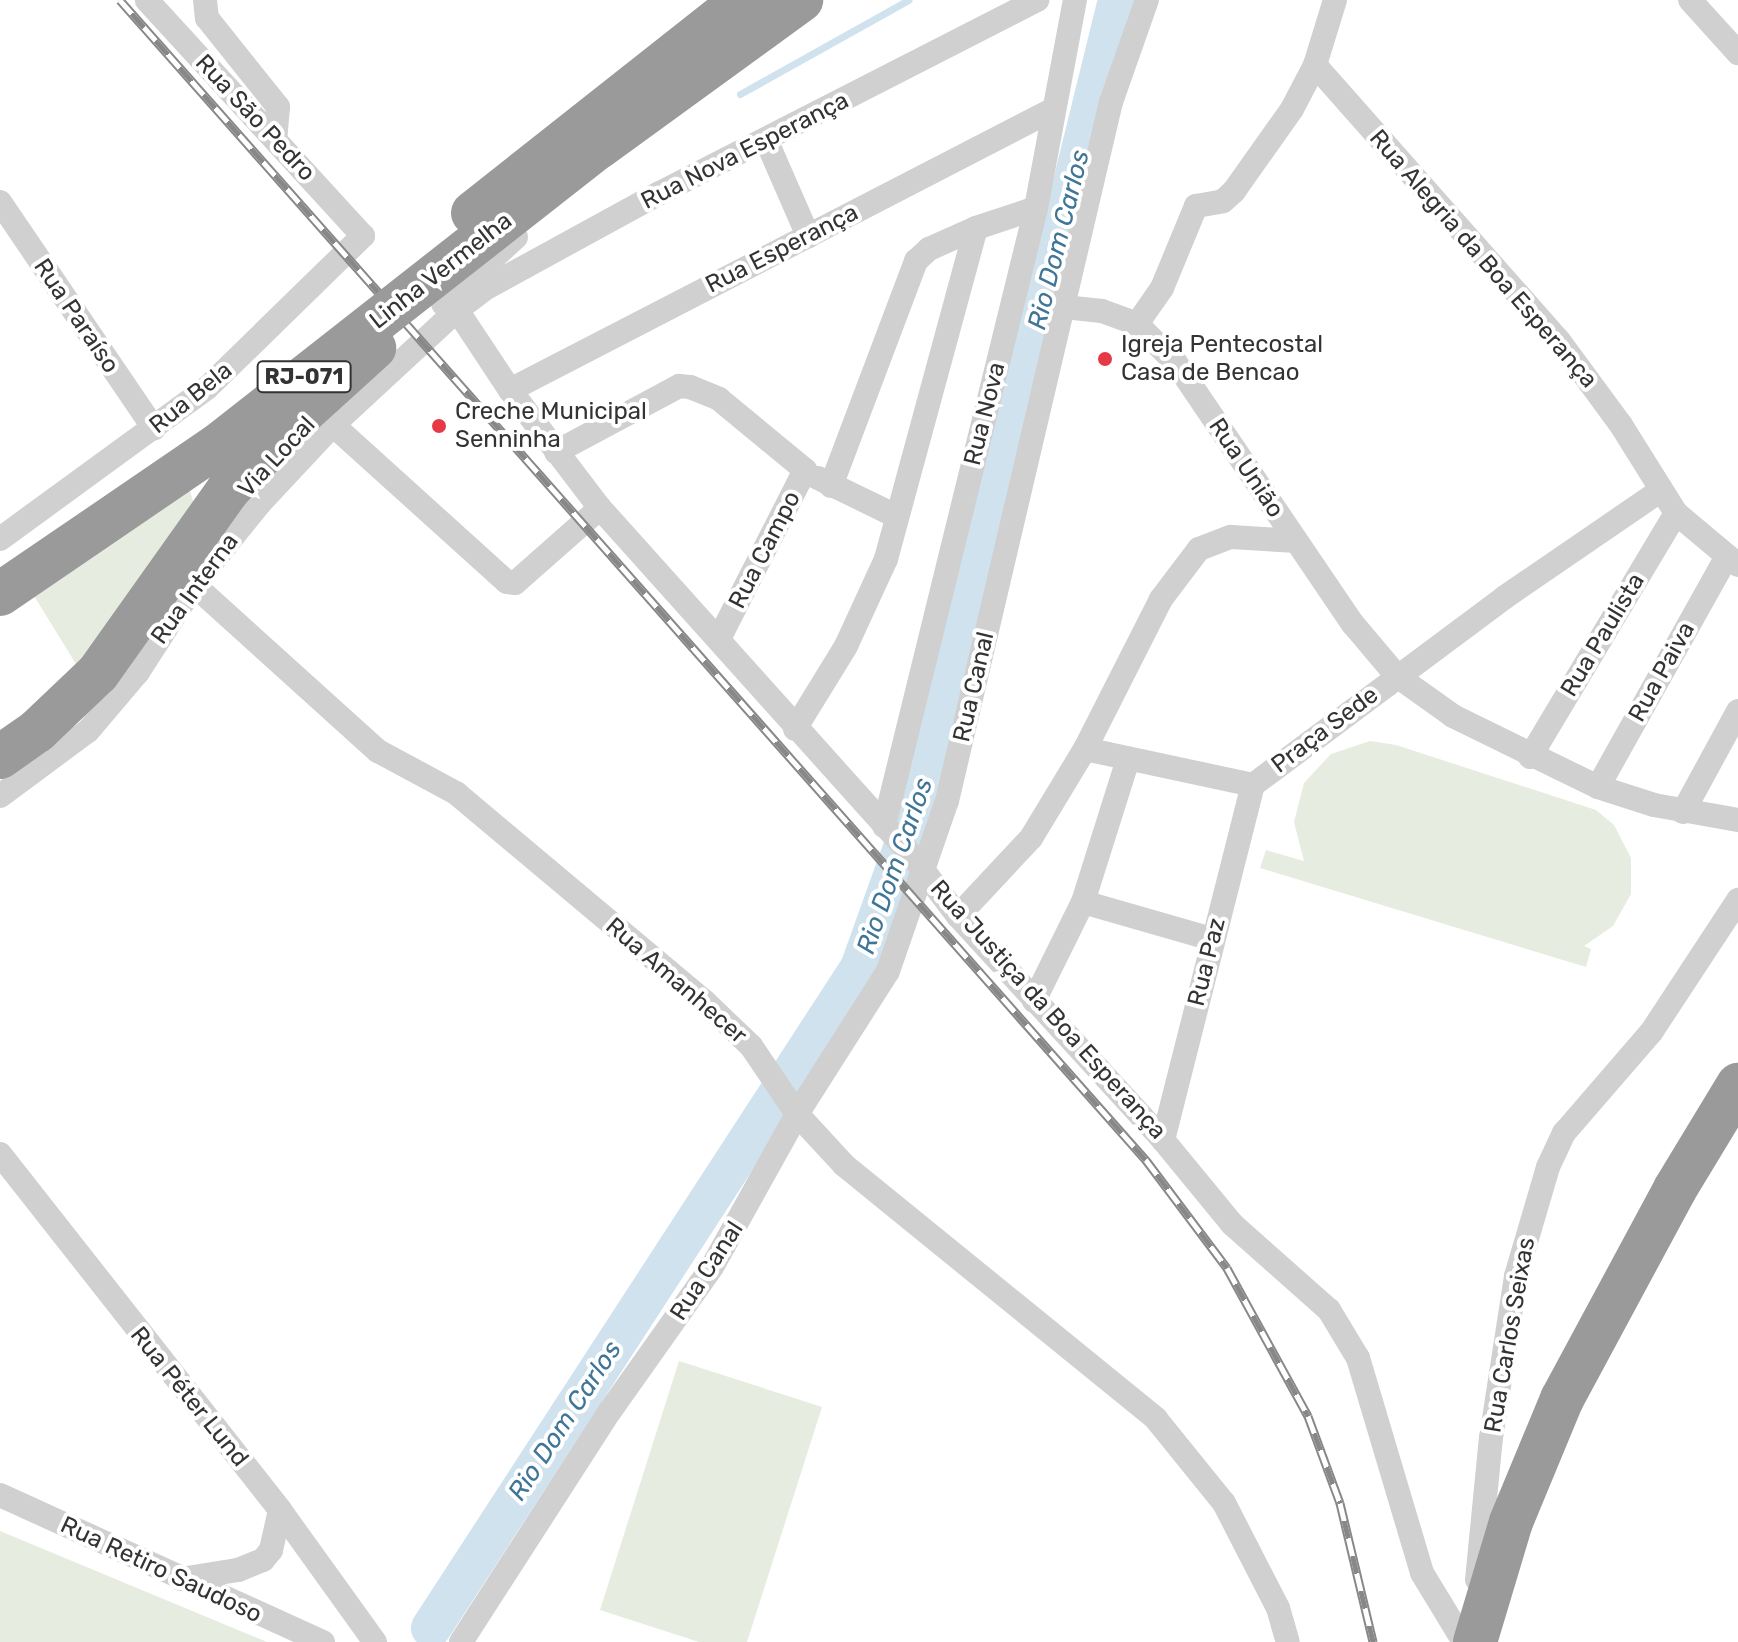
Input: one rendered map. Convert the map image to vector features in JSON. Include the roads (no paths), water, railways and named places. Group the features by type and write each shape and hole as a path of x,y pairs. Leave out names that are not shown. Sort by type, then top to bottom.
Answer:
{"highway":[{"name":"Linha Vermelha","path":"0,571 221,419 574,129 743,0"},
{"name":"Linha Vermelha","path":"0,594 217,446 599,147 801,0"},
{"path":"0,757 37,731 98,673 213,509 298,417 599,147"},
{"path":"1474,1642 1515,1512 1562,1399 1675,1189 1738,1085"}],"street":[{"name":"Rua São Pedro","path":"147,0 363,236"},
{"path":"205,0 207,18 278,107 275,140"},
{"name":"Via Local","path":"0,773 70,719 106,683 237,498 326,406 662,115 821,0"},
{"name":"Rua Nova Esperança","path":"457,310 576,238 1037,0"},
{"name":"Rua Nova","path":"890,832 1036,208 1075,0"},
{"name":"Rua Canal","path":"461,1642 610,1411 712,1267 792,1107 888,971 920,865 1064,307 1111,102 1147,0"},
{"path":"1137,324 1162,288 1196,206 1223,201 1273,140 1315,65 1335,0"},
{"path":"1690,0 1734,40"},
{"name":"Rua Alegria da Boa Esperança","path":"1315,65 1560,342 1676,513 1732,562"},
{"name":"Rua Esperança","path":"510,390 1054,109"},
{"path":"767,142 808,236"},
{"name":"Rua Paraíso","path":"0,202 154,429"},
{"path":"831,486 916,261 936,245 1036,208"},
{"path":"795,729 868,603 886,559 961,300 976,228"},
{"name":"Rua Bela","path":"0,539 154,429 286,317 363,236"},
{"name":"Rua União","path":"1064,307 1102,311 1137,324 1176,363 1353,624 1397,676 1453,716 1530,757 1598,787 1683,812 1738,820"},
{"name":"Rua Justiça da Boa Esperança","path":"457,310 510,390 600,508 920,865 958,916 1163,1140 1232,1224 1308,1289 1343,1329 1358,1358 1422,1573 1464,1642"},
{"name":"Rua Interna","path":"0,796 88,731 138,672 194,585 333,425 457,310"},
{"name":"Rua Campo","path":"556,452 679,386 706,390 805,470 719,639"},
{"path":"333,425 507,582 515,583 600,508"},
{"path":"805,470 831,486 896,516"},
{"path":"1397,676 1661,490"},
{"name":"Rua Paulista","path":"1530,757 1676,513"},
{"path":"958,916 1031,838 1085,749 1161,599 1199,549 1231,537 1296,541"},
{"name":"Rua Paiva","path":"1598,787 1732,562"},
{"name":"Rua Amanhecer","path":"194,585 378,751 456,793 705,1002 741,1034 792,1107 844,1165 1156,1419 1224,1503 1272,1594 1288,1642"},
{"name":"Praça Sede","path":"1253,785 1397,676"},
{"path":"1683,812 1738,711"},
{"path":"1085,749 1253,785"},
{"path":"1034,1001 1083,902 1128,759"},
{"name":"Rua Paz","path":"1163,1140 1253,785"},
{"name":"Rua Carlos Seixas","path":"1474,1642 1491,1438 1516,1276 1548,1167 1564,1133 1652,1031 1738,900"},
{"path":"1083,902 1212,939"},
{"name":"Rua Péter Lund","path":"0,1154 280,1510 375,1642"},
{"name":"Rua Retiro Saudoso","path":"0,1495 323,1642"},
{"path":"181,1579 238,1570 263,1560 271,1550 280,1510"}],"waterway":[{"path":"740,94 908,0"},
{"name":"Rio Dom Carlos","path":"431,1628 860,968 923,792 1118,0"}],"railway":[{"path":"120,0 1146,1160 1227,1268 1308,1416 1340,1503 1373,1642"}],"place":[{"name":"Igreja Pentecostal Casa de Bencao","path":"1105,359"},
{"name":"Creche Municipal Senninha","path":"439,426"}]}
